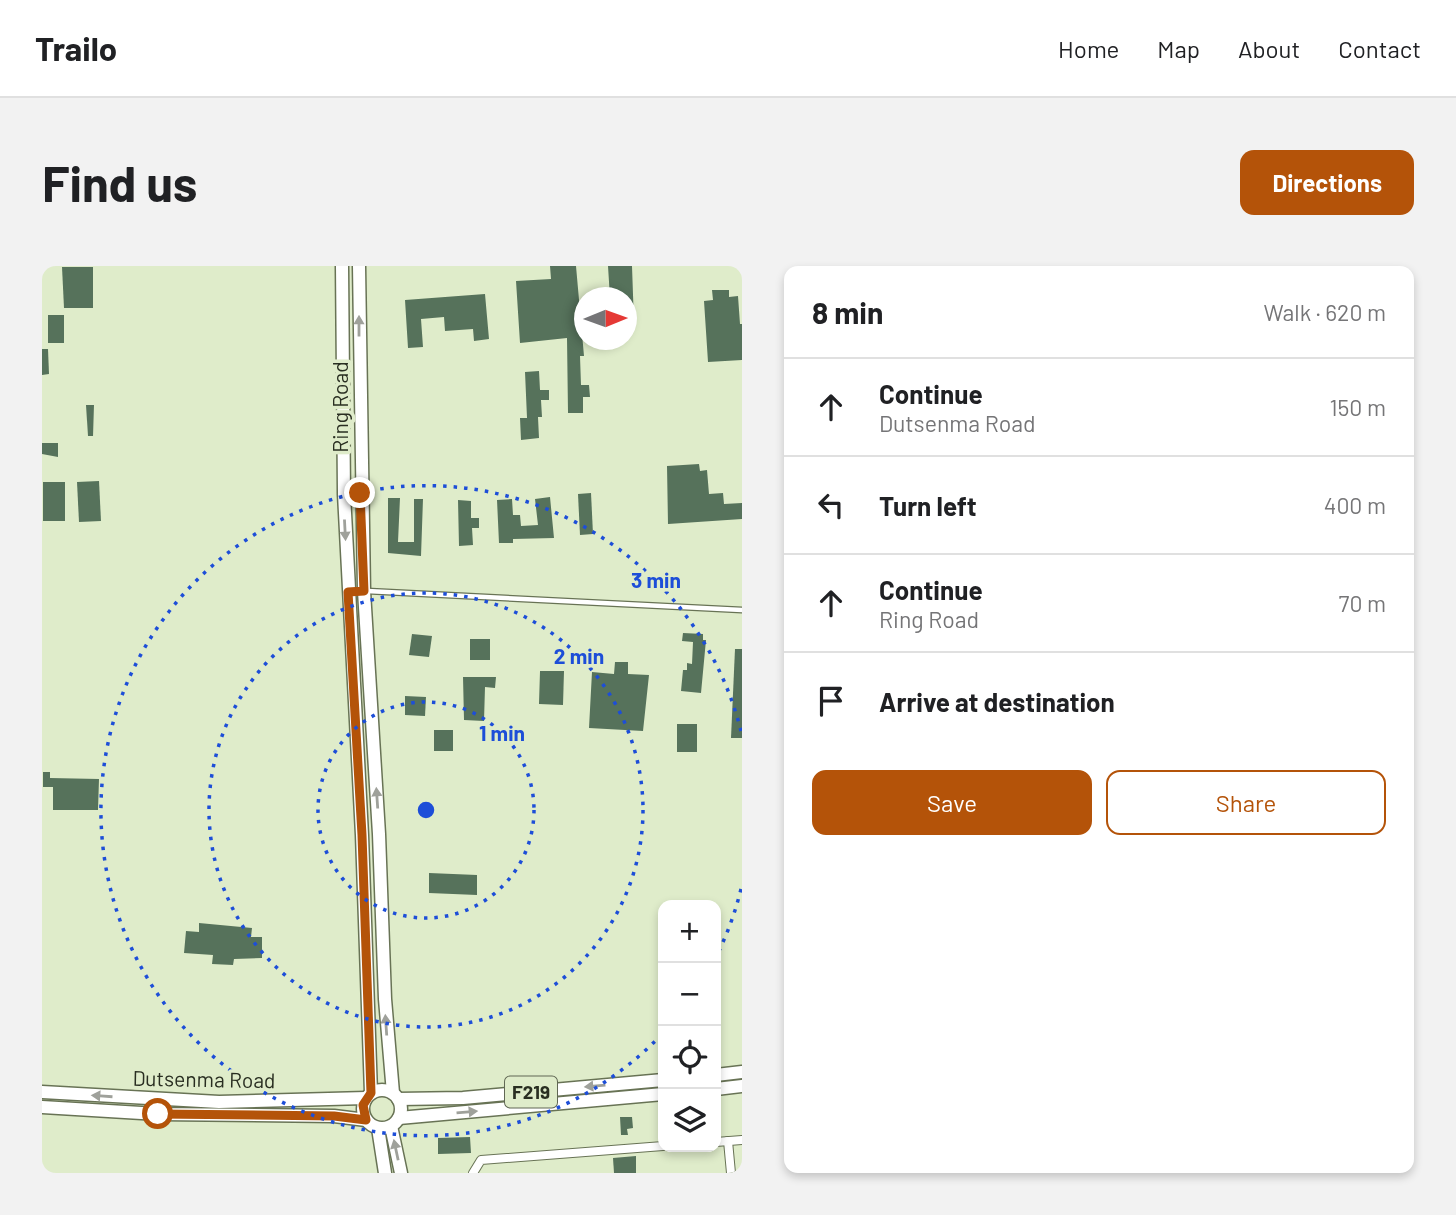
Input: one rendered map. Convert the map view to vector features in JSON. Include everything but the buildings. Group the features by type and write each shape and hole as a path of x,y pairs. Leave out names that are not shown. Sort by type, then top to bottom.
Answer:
{"main road":[{"path":"342,266 344,494 362,835 368,1095 363,1105 366,1120 389,1124"},
{"name":"Ring Road","path":"359,266 364,591 379,834 385,999 395,1096"},
{"path":"721,1075 742,1073"},
{"name":"F219","path":"368,1095 378,1090 395,1096 463,1098 658,1080"},
{"path":"721,1088 742,1086"},
{"name":"Dutsenma Road","path":"42,1092 219,1102 368,1095"},
{"name":"F219","path":"389,1124 658,1095"},
{"path":"385,1173 389,1124 395,1096"},
{"name":"Dutsenma Road","path":"42,1107 158,1114 334,1116 366,1120"},
{"path":"389,1124 401,1173"}],"street":[{"path":"721,1142 742,1140"},
{"path":"728,1141 732,1173"},
{"path":"473,1173 481,1160 658,1146"}],"lane":[{"path":"348,592 742,610"}],"route":[{"path":"158,1114 334,1116 366,1120 363,1105 371,1093 362,835 348,592 364,591 360,493"}]}
